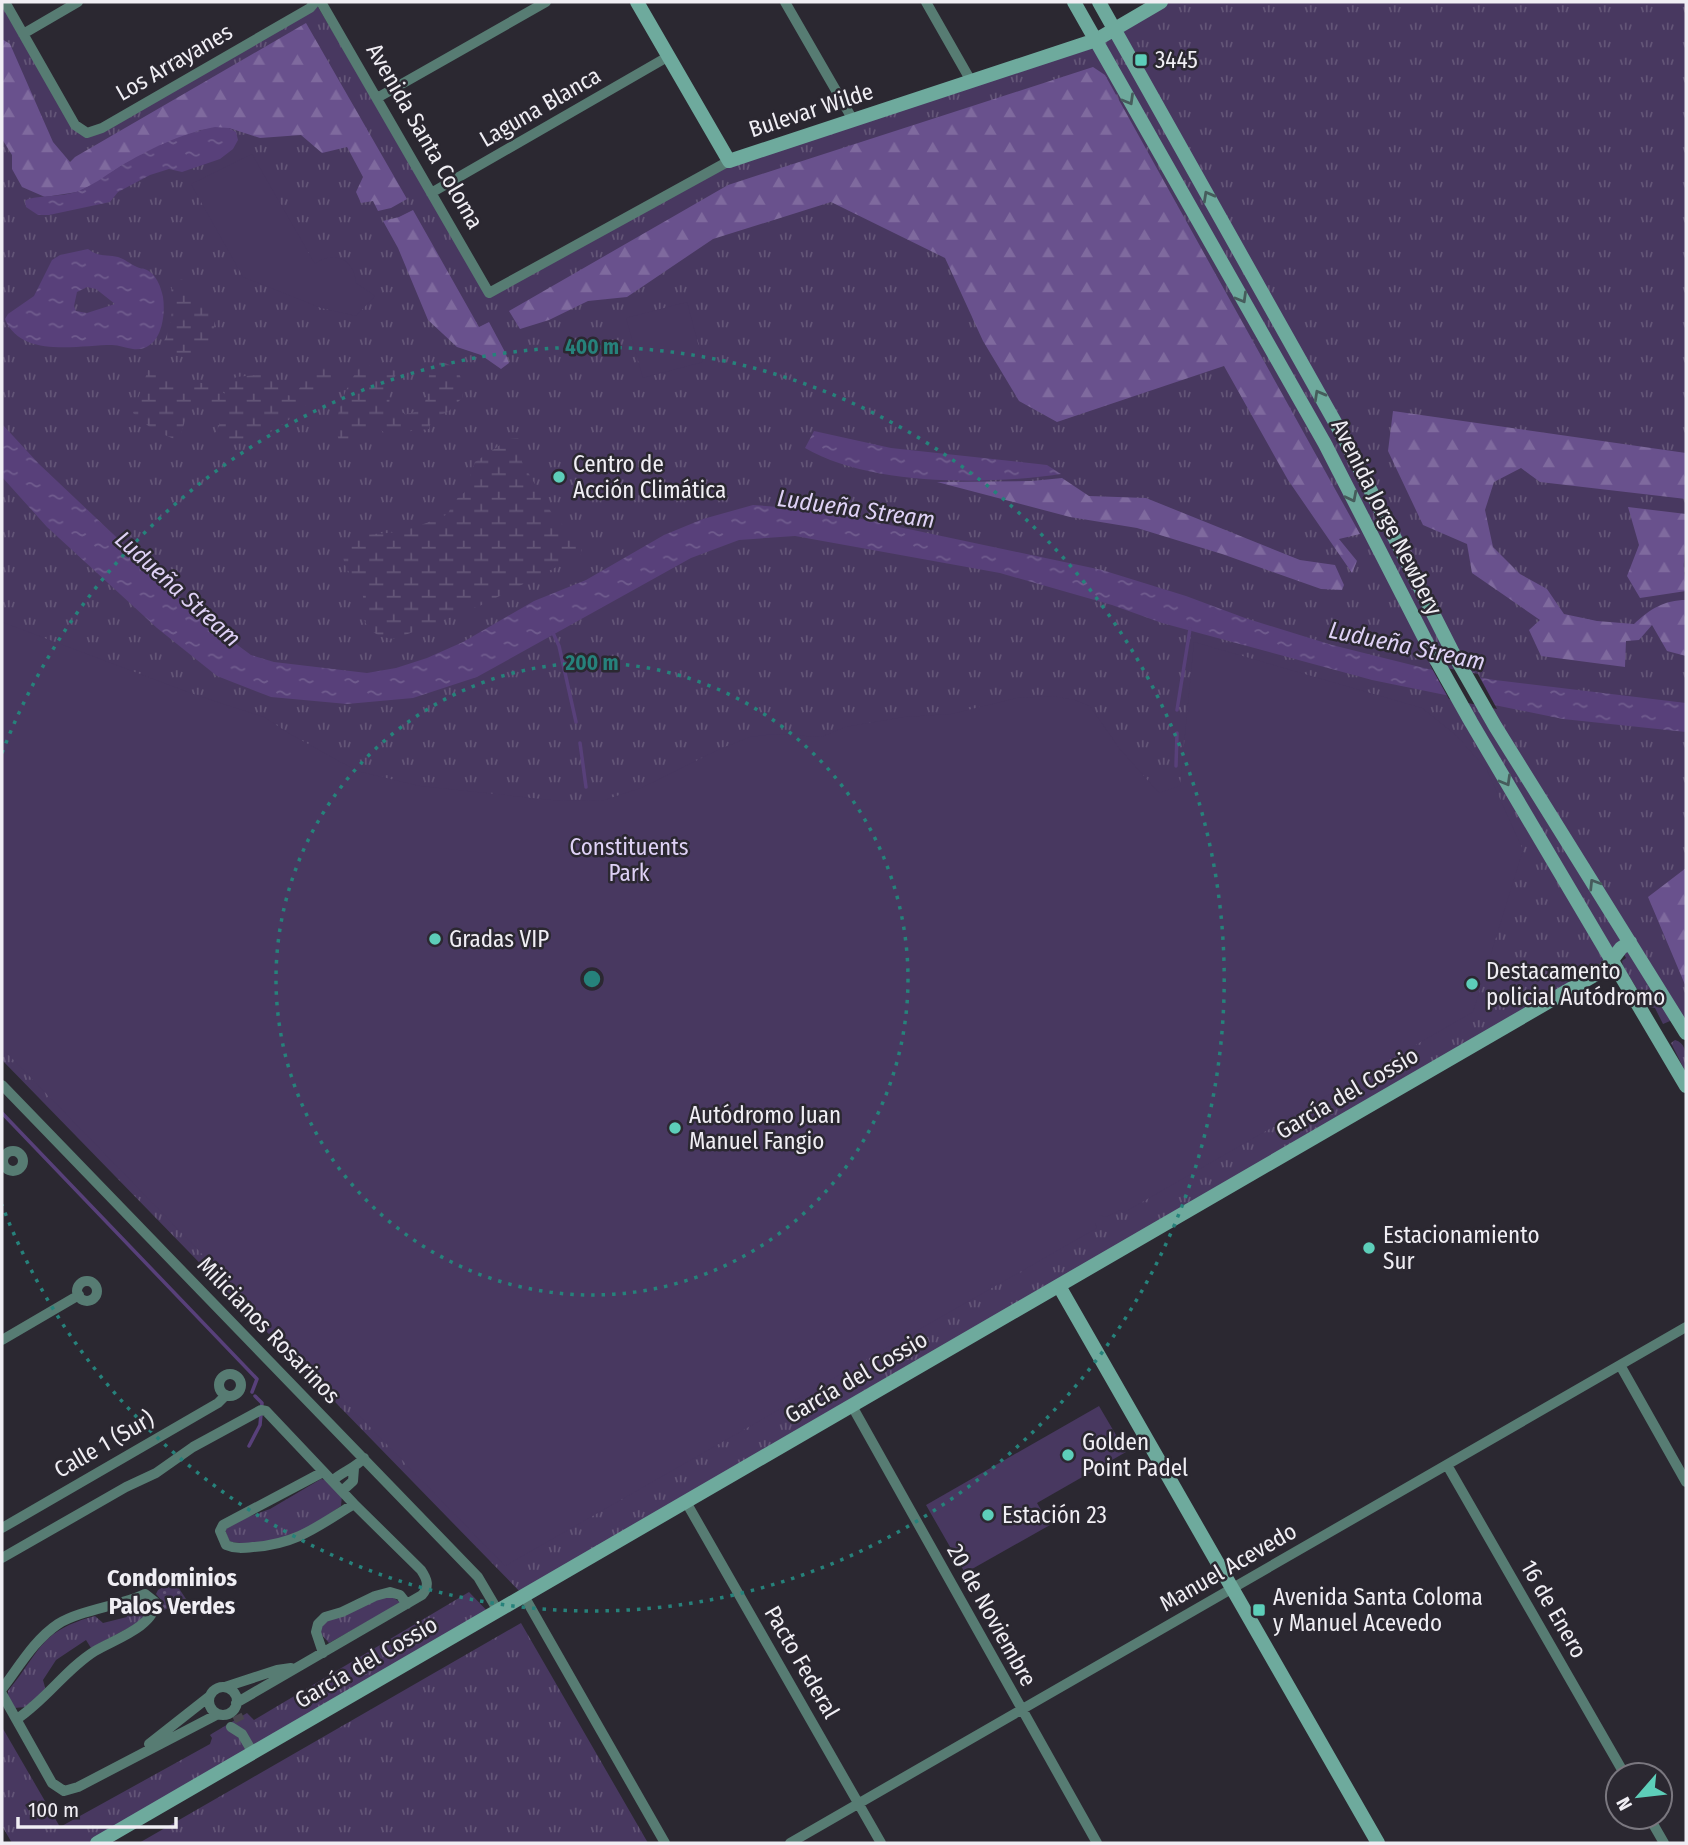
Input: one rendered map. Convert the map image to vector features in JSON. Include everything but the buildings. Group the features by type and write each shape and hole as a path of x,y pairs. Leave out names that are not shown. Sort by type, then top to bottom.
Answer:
{"street":[{"path":"5,2 23,34 78,2"},
{"name":"Los Arrayanes","path":"23,34 75,125 88,134 310,8 315,2"},
{"name":"Avenida Santa Coloma","path":"321,2 489,293"},
{"path":"377,98 546,2"},
{"path":"637,2 729,161"},
{"path":"785,2 853,120"},
{"path":"926,2 971,81"},
{"name":"Avenida Jorge Newbery","path":"1074,2 1325,444 1471,722 1613,958 1686,1086"},
{"name":"Avenida Jorge Newbery","path":"1099,2 1345,440 1452,651 1494,726 1630,942 1682,1016 1686,1033"},
{"name":"Bulevar Wilde","path":"489,293 729,161 1096,40 1161,2"},
{"name":"Laguna Blanca","path":"431,193 669,57"},
{"name":"García del Cossio","path":"97,1843 1605,969 1621,948 1630,942"},
{"path":"1654,1029 1682,1016"},
{"name":"Milicianos Rosarinos","path":"2,1084 478,1577 498,1611"},
{"path":"1059,1286 1378,1843"},
{"path":"2,1340 79,1295"},
{"name":"Manuel Acevedo","path":"790,1843 1686,1327"},
{"path":"1620,1365 1686,1482"},
{"name":"Calle 1 (Sur)","path":"2,1528 218,1403 226,1395"},
{"name":"20 de Noviembre","path":"852,1406 1097,1843"},
{"path":"2,1558 126,1487 156,1473 193,1447 261,1410 270,1415 425,1576 428,1583 426,1590 407,1604 297,1668 231,1715 136,1755 78,1787 64,1791 52,1783 2,1692 41,1637 60,1623 145,1594 155,1602 152,1616 79,1661 46,1697 17,1719"},
{"path":"332,1481 343,1471 354,1468 364,1458"},
{"name":"16 de Enero","path":"1447,1465 1617,1761"},
{"path":"342,1491 353,1481 354,1468"},
{"path":"323,1472 223,1525 220,1531 226,1545 232,1548 250,1548 288,1542 300,1538 354,1504"},
{"name":"Pacto Federal","path":"686,1502 881,1843"},
{"path":"323,1653 316,1632 318,1624 325,1617 390,1592 400,1595 407,1604"},
{"path":"524,1596 665,1843"},
{"path":"136,1755 217,1688 277,1670 297,1668"},
{"path":"225,1687 235,1695 231,1715 253,1753"},
{"path":"209,1696 211,1709 231,1715"}],"green space":[{"name":"Constituents Park","path":"2,2 75,125 87,133 315,2 489,293 729,161 1096,41 1161,2 1686,2 1686,1033 1677,1018 1663,1024 1655,1008 1648,1007 1623,966 1622,961 1626,958 1621,949 1605,969 524,1596 2,1060"},
{"path":"306,23 407,199 391,208 378,211 373,201 361,203 356,192 363,177 347,147 322,153 301,135 260,138 229,128 200,130 152,150 77,192 45,197 22,187 12,169 12,155 2,139 2,39 10,44 53,142 70,162"},
{"path":"1093,67 1105,75 1360,534 1339,539 1357,561 1352,573 1288,480 1224,366 1057,422 1019,401 983,341 945,258 831,202 713,239 627,297 588,301 549,320 520,329 509,311 728,185"},
{"path":"252,154 315,264 329,258 342,259 352,268 356,283 375,296 356,316 321,308 243,277 191,184"},
{"path":"413,210 479,327 489,322 509,363 501,369 481,355 457,347 428,320 398,248 383,221"},
{"path":"182,279 191,293 212,313 214,328 208,344 201,350 194,354 176,356 159,349 170,324 172,283"},
{"path":"687,302 703,362 643,378 626,318"},
{"path":"437,361 451,366 459,373 463,397 448,412 432,418 429,429 386,434 377,427 365,427 355,436 349,448 340,444 337,434 339,412 351,380 363,362 372,367 397,371 390,390 389,408 406,414 424,410 429,376"},
{"path":"331,363 338,371 302,409 274,430 242,443 224,445 216,433 223,415 208,405 195,403 185,421 179,441 153,430 133,413 148,370 163,374 177,385 210,384 227,396 227,388 236,377 275,373 280,394 293,396 317,366"},
{"path":"1393,411 1686,453 1686,499 1540,482 1521,468 1494,482 1485,510 1493,547 1520,574 1547,589 1564,614 1597,621 1634,624 1658,606 1686,600 1686,656 1667,651 1652,625 1639,640 1626,641 1625,667 1541,656 1529,630 1540,620 1472,573 1467,544 1423,525 1388,451"},
{"path":"518,438 522,444 522,462 554,517 580,541 582,554 484,604 395,639 384,637 370,629 364,620 362,593 344,561 343,554 349,538 403,530 448,514 453,502 465,492 475,462 509,439"},
{"path":"1062,478 1089,496 1146,498 1300,560 1335,565 1344,585 1342,590 1321,589 1137,528 1070,517 937,482"},
{"path":"1628,507 1686,514 1686,591 1640,598 1627,576 1639,545"},
{"name":"Autódromo Juan Manuel Fangio","path":"2,622 196,695 264,717 357,771 420,786 551,800 601,801 641,788 750,737 774,734 821,737 845,727 904,717 951,714 1017,698 1051,696 1090,706 1119,748 1159,793 1180,786 1194,642 1422,708 1457,736 1487,770 1523,850 1473,1012 1123,1213 1121,1210 1106,1217 1099,1215 1095,1223 1097,1228 505,1566 2,1048"},
{"path":"1686,868 1686,987 1648,897"},
{"path":"1675,1040 1684,1048 1686,1073 1671,1043"},
{"path":"1099,1406 1126,1452 1037,1503 1050,1525 965,1573 926,1505"},
{"path":"321,1479 326,1480 342,1495 341,1506 318,1522 294,1536 280,1540 252,1543 229,1541 225,1530 234,1522 270,1509"},
{"path":"174,1581 186,1599 162,1611 161,1600 156,1594"},
{"path":"469,1592 491,1615 97,1843 12,1843 2,1826 2,1727 60,1827 210,1744 210,1735 247,1713 254,1720"},
{"path":"391,1596 401,1603 329,1643 320,1633 323,1623"},
{"path":"140,1603 149,1608 145,1619 91,1648 86,1640 56,1660 43,1680 46,1691 26,1707 14,1708 8,1691 52,1636 62,1628 95,1616 103,1623 127,1617 123,1609"},
{"path":"521,1623 648,1843 139,1843"}],"water":[{"path":"215,127 229,128 236,132 238,140 233,149 220,159 182,172 169,169 150,175 118,192 110,202 49,215 38,215 26,207 25,201 28,199 76,192 153,148 190,133"},
{"path":"88,249 99,255 121,258 150,272 159,285 164,305 160,332 156,339 150,345 133,349 112,345 52,347 24,340 13,332 5,319 8,314 34,296 52,260 60,255","holes":["87,287 96,289 115,304 87,313 76,311 74,306 77,292"]},
{"path":"2,424 39,464 205,621 251,655 274,662 367,673 396,668 427,658 463,642 534,601 586,580 664,535 703,519 753,505 819,510 1102,570 1332,645 1428,669 1495,680 1686,703 1686,732 1563,719 1372,680 1162,623 1112,605 1000,573 795,536 739,540 691,558 477,677 413,698 347,704 271,697 217,676 157,628 47,527 2,477"},
{"path":"814,431 891,448 1047,465 1061,474 965,481 895,476 862,470 805,448"}],"pier":[{"path":"1430,665 1478,674 1497,709 1449,699"}],"waterway":[{"path":"1177,710 1190,629"},
{"path":"553,633 559,646 576,722"},
{"path":"1176,766 1177,733"},
{"path":"580,743 586,787"},
{"path":"2,1113 257,1379 252,1392"},
{"path":"249,1446 260,1425 262,1403 255,1396"}],"tunnel":[{"path":"237,1715 240,1721"}],"place":[{"name":"3445","path":"1141,60"},
{"name":"Centro de Acción Climática","path":"559,477"},
{"name":"Gradas VIP","path":"435,939"},
{"name":"Destacamento policial Autódromo","path":"1472,984"},
{"name":"Autódromo Juan Manuel Fangio","path":"675,1128"},
{"name":"Estacionamiento Sur","path":"1369,1248"},
{"name":"Golden Point Padel","path":"1068,1455"},
{"name":"Estación 23","path":"988,1515"},
{"name":"Avenida Santa Coloma y Manuel Acevedo","path":"1259,1610"}],"district":[{"name":"Condominios Palos Verdes","path":"172,1592"}],"water label":[{"name":"Ludueña Stream","path":"856,509"},
{"name":"Ludueña Stream","path":"178,589"},
{"name":"Ludueña Stream","path":"1407,646"}]}
